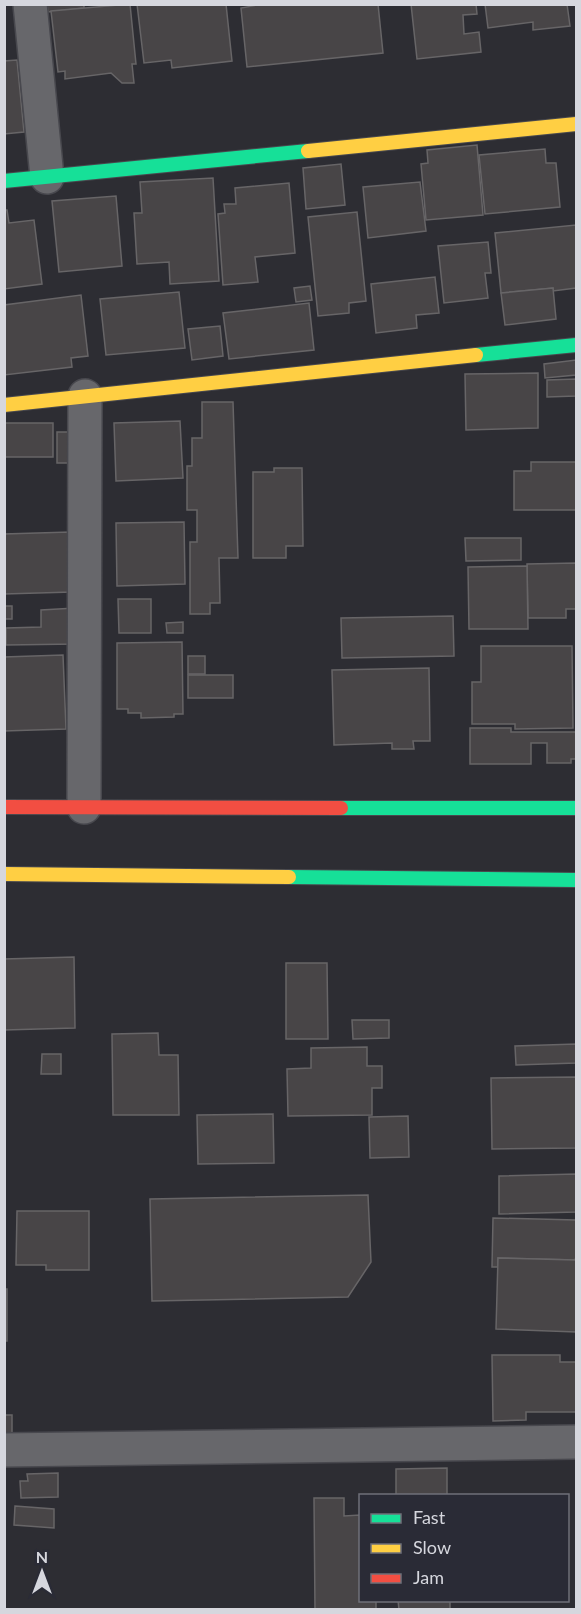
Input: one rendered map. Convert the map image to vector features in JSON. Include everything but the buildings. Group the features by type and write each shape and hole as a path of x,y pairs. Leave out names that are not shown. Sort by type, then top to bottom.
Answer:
{"street":[{"path":"30,4 47,177"},
{"path":"4,181 576,124"},
{"path":"4,405 576,345"},
{"path":"84,807 86,396"},
{"path":"4,807 576,808"},
{"path":"4,874 576,880"},
{"path":"4,1450 576,1442"}],"traffic: fast":[{"path":"4,181 308,151"},
{"path":"476,355 576,345"},
{"path":"341,808 576,808"},
{"path":"289,877 576,880"}],"traffic: slow":[{"path":"308,151 576,124"},
{"path":"4,405 476,355"},
{"path":"4,874 289,877"}],"traffic: jam":[{"path":"4,807 341,808"}]}
